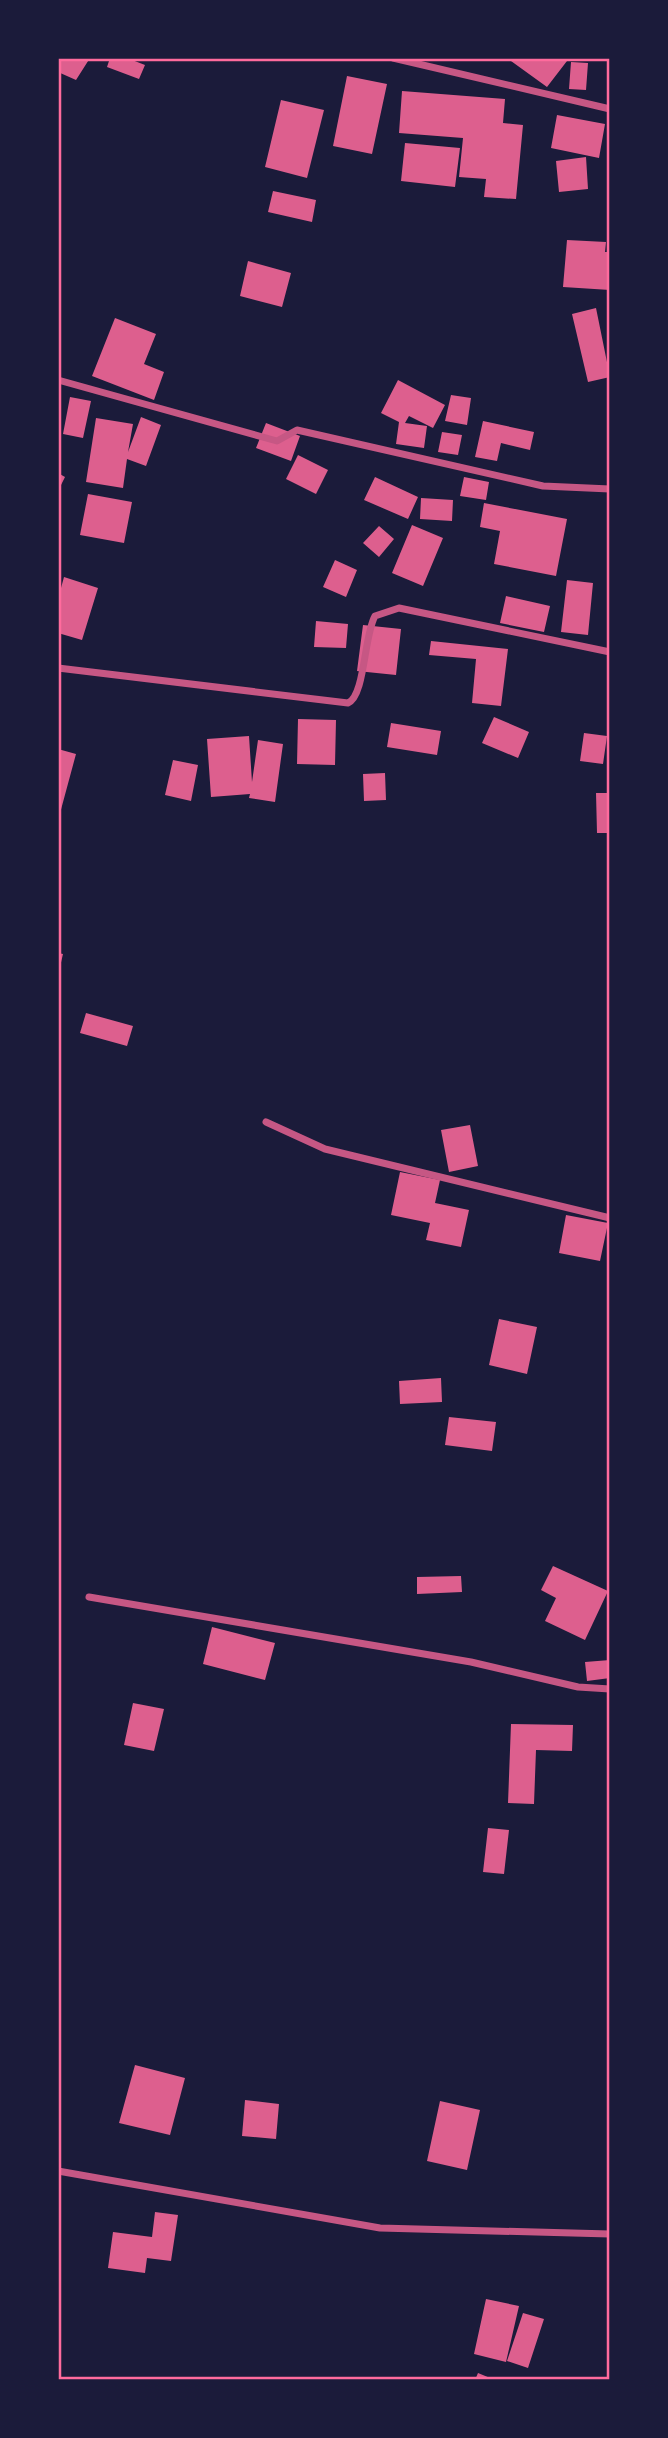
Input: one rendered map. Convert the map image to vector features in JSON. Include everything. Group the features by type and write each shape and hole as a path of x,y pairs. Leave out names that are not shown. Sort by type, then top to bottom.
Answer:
{"street":[{"path":"393,58 610,109"},
{"path":"58,380 277,441 297,430 543,486 610,489"},
{"path":"58,668 348,703 357,695 369,626 375,616 399,608 610,652"},
{"path":"266,1122 325,1149 610,1218"},
{"path":"89,1597 471,1661 578,1688 610,1689"},
{"path":"58,2171 380,2228 610,2234"}],"building":[{"path":"58,58 90,58 76,80 58,72"},
{"path":"110,58 127,58 145,65 139,79 107,67"},
{"path":"513,58 563,58 567,61 547,87 511,61"},
{"path":"571,62 588,63 586,90 569,89"},
{"path":"347,76 387,84 372,154 333,146"},
{"path":"402,91 505,99 503,123 523,125 516,199 484,197 486,179 459,177 463,138 399,133"},
{"path":"281,100 324,110 307,178 265,167"},
{"path":"557,115 605,124 599,158 551,148"},
{"path":"405,143 460,148 455,187 401,181"},
{"path":"586,157 588,189 559,192 556,161"},
{"path":"273,191 316,200 312,222 268,212"},
{"path":"567,240 606,242 605,252 610,252 610,290 563,287"},
{"path":"248,261 291,273 282,307 240,296"},
{"path":"596,308 610,377 588,382 572,314"},
{"path":"115,318 156,334 144,364 164,372 154,400 92,376"},
{"path":"398,380 445,405 433,428 409,416 405,423 427,426 424,448 396,444 399,422 381,413"},
{"path":"451,395 471,398 467,425 445,421"},
{"path":"70,397 91,401 83,438 63,434"},
{"path":"141,417 161,425 146,466 127,459 123,488 86,482 96,418 133,424 128,452"},
{"path":"483,421 534,432 530,450 501,443 497,461 475,457"},
{"path":"266,423 300,436 291,461 256,448"},
{"path":"442,432 462,435 458,455 438,452"},
{"path":"298,455 328,470 316,494 286,479"},
{"path":"58,473 65,477 58,491"},
{"path":"375,477 418,497 408,519 364,500"},
{"path":"464,477 489,482 486,500 460,496"},
{"path":"88,494 132,502 124,543 80,535"},
{"path":"421,498 453,500 452,521 420,519"},
{"path":"484,503 567,519 556,576 494,564 500,531 480,527"},
{"path":"412,525 443,538 423,586 392,573"},
{"path":"379,526 394,539 379,557 363,543"},
{"path":"335,560 357,570 346,597 323,587"},
{"path":"64,577 98,588 82,640 58,633 58,599"},
{"path":"567,580 593,583 588,635 561,632"},
{"path":"506,596 550,606 544,632 500,623"},
{"path":"316,621 348,624 346,648 314,647"},
{"path":"363,625 401,629 396,675 357,671"},
{"path":"431,641 508,649 501,706 472,703 476,659 429,655"},
{"path":"494,717 529,732 518,758 482,743"},
{"path":"298,719 336,720 335,765 297,764"},
{"path":"391,723 441,731 437,755 387,747"},
{"path":"584,733 607,736 603,764 580,761"},
{"path":"249,736 252,782 258,740 283,744 275,802 249,798 250,794 211,797 207,739"},
{"path":"58,749 76,754 59,817 58,817"},
{"path":"173,760 198,765 191,801 165,795"},
{"path":"385,773 386,800 364,801 363,774"},
{"path":"596,793 610,793 610,833 597,833"},
{"path":"58,953 63,954 59,971 58,971"},
{"path":"86,1013 133,1026 127,1046 80,1033"},
{"path":"470,1125 478,1166 449,1172 441,1130"},
{"path":"400,1172 440,1180 435,1203 469,1210 461,1247 426,1240 430,1223 391,1215"},
{"path":"566,1215 608,1223 600,1261 559,1253"},
{"path":"499,1319 537,1327 527,1374 489,1365"},
{"path":"441,1378 442,1402 400,1404 399,1381"},
{"path":"449,1417 496,1422 492,1451 445,1445"},
{"path":"553,1566 608,1591 585,1640 545,1621 556,1598 541,1590"},
{"path":"461,1576 462,1592 417,1594 417,1577"},
{"path":"212,1627 275,1643 265,1680 203,1664"},
{"path":"610,1660 610,1678 587,1681 585,1662"},
{"path":"133,1703 164,1709 154,1751 124,1745"},
{"path":"511,1724 573,1725 572,1751 536,1750 534,1804 508,1803"},
{"path":"488,1828 509,1830 504,1874 483,1872"},
{"path":"135,2065 185,2078 170,2135 119,2123"},
{"path":"245,2100 279,2104 276,2139 242,2136"},
{"path":"440,2101 480,2110 467,2170 427,2161"},
{"path":"155,2212 178,2215 171,2261 147,2258 145,2273 108,2268 113,2232 152,2237"},
{"path":"486,2299 519,2306 506,2362 474,2354"},
{"path":"523,2313 544,2319 528,2368 507,2361"},
{"path":"478,2373 495,2380 475,2380"}]}
